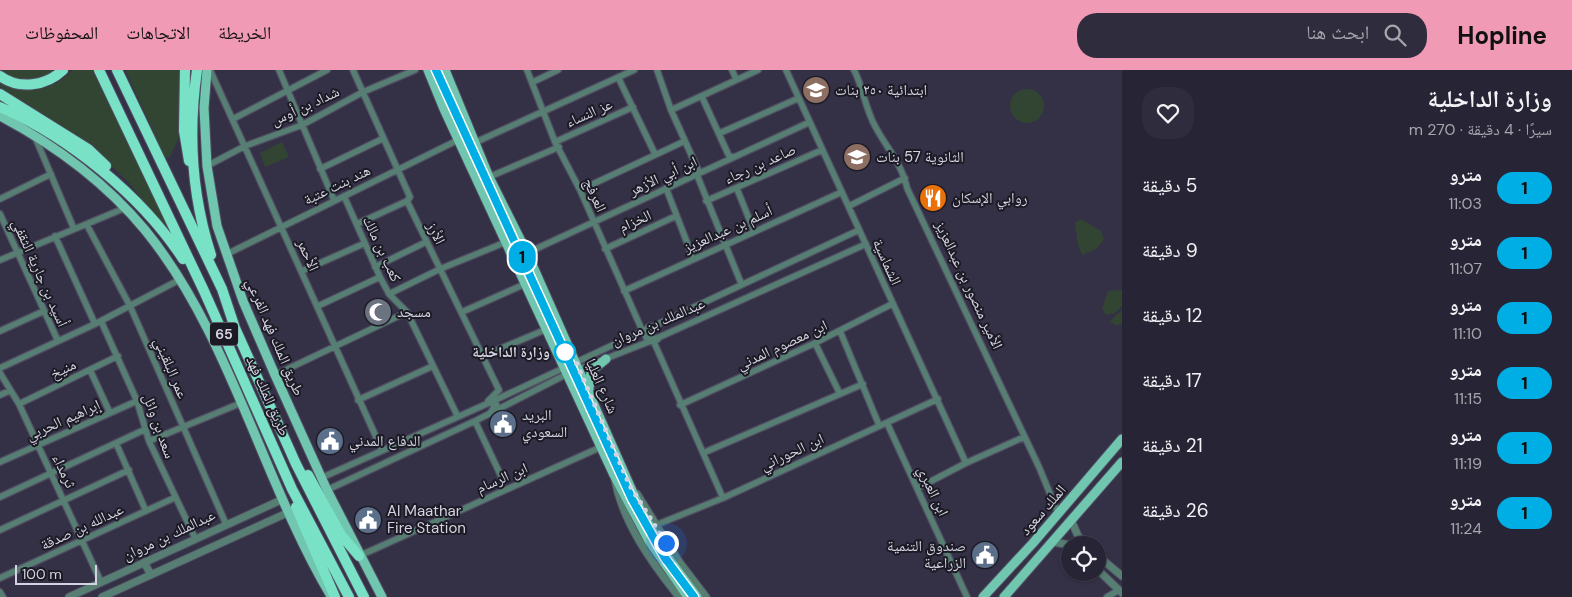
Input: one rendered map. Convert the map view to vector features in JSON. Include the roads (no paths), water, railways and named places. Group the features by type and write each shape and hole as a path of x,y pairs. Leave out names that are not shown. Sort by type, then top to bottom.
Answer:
{"highway":[{"path":"0,76 14,83 32,85 42,84 62,70"},
{"name":"طريق الملك فهد","path":"99,70 204,291 292,489 349,597"},
{"name":"طريق الملك فهد","path":"117,70 222,290 236,328 296,464 364,597"},
{"path":"185,70 184,131 208,247 222,290"},
{"path":"194,184 193,113 197,70"},
{"path":"4,96 88,150 123,183 161,228 204,291"},
{"path":"0,107 19,115 82,155 161,228"},
{"path":"296,464 307,472 341,534 359,556"},
{"path":"292,489 295,506 333,597"}],"main road":[{"name":"طريق الملك فهد الفرعي","path":"208,70 204,108 207,166 217,226 242,301 321,478 359,556 382,597"},
{"path":"422,70 444,109"},
{"name":"شارع العليا","path":"428,70 458,140 614,475 649,541 688,597"},
{"name":"شارع العليا","path":"446,70 489,177 527,253 650,528 697,597"},
{"path":"0,116 66,156 125,208 151,238 192,300 241,403 287,513 333,597"},
{"path":"590,394 588,379 591,371 606,359"},
{"name":"الملك سعود","path":"983,597 1122,439"},
{"name":"الملك سعود","path":"1004,597 1072,522 1122,462"}],"street":[{"name":"الأحمر","path":"208,70 233,119 282,226 334,347 382,450"},
{"path":"278,70 334,200"},
{"path":"233,119 327,70"},
{"name":"الأرز","path":"353,70 382,139 398,168 410,197 407,201 499,390 489,402"},
{"name":"شداد بن أوس","path":"207,166 245,146 302,125 363,92 414,70"},
{"name":"العرفج","path":"527,70 557,145 580,190 624,291 646,328"},
{"path":"533,82 558,70"},
{"path":"474,143 634,70"},
{"path":"657,70 670,110 698,174 706,201 741,283"},
{"path":"732,70 736,79"},
{"path":"670,110 758,70"},
{"name":"الشماسية","path":"786,70 966,463"},
{"name":"الأمير منصور بن عبدالعزيز","path":"854,70 874,125 890,147 905,178 907,188 1058,513"},
{"path":"618,77 655,154"},
{"path":"702,97 729,156 734,157"},
{"path":"720,133 799,98"},
{"name":"عز النساء","path":"489,177 633,107"},
{"name":"ابن أبي الأزهر","path":"527,253 810,122"},
{"path":"34,136 74,229"},
{"path":"320,169 382,139"},
{"name":"هند بنت عتبة","path":"227,254 458,140"},
{"path":"580,190 684,141"},
{"name":"صاعد بن رجاء","path":"706,201 822,150"},
{"path":"0,199 51,174"},
{"path":"849,206 905,178"},
{"path":"666,188 693,258"},
{"path":"737,189 754,231"},
{"name":"أسلم بن عبدالعزيز","path":"624,291 693,258 842,192"},
{"name":"كعب بن مالك","path":"344,196 357,224 363,244 389,294 407,312 457,416"},
{"path":"357,224 407,201"},
{"path":"0,260 125,208"},
{"name":"أسيد بن جارية الثقفي","path":"0,214 58,341"},
{"name":"الخزام","path":"605,249 676,216"},
{"name":"عمر البلقيني","path":"87,225 130,306 226,524"},
{"name":"عبدالملك بن مروان","path":"321,478 457,416 577,365 646,328 859,230"},
{"path":"55,236 95,324"},
{"path":"375,267 426,242"},
{"path":"389,294 440,269 506,242"},
{"path":"302,271 363,244"},
{"name":"عبدالملك بن مروان","path":"577,365 606,359 655,340 866,244"},
{"path":"318,306 380,277"},
{"path":"0,368 95,324 179,280"},
{"path":"462,312 525,284"},
{"name":"ابن معصوم المدني","path":"680,405 815,343 892,304"},
{"path":"0,331 44,311"},
{"path":"275,375 407,312"},
{"name":"سعد بن وائل","path":"101,321 137,401 149,441 174,498 195,538"},
{"path":"646,328 645,332 648,338 655,340 680,405 722,498"},
{"path":"484,356 546,329"},
{"path":"840,331 879,425"},
{"path":"815,343 840,394"},
{"name":"منيخ","path":"19,404 118,356"},
{"path":"358,400 433,366"},
{"path":"90,370 110,413"},
{"name":"عبدالملك بن مروان","path":"327,490 491,413 566,370"},
{"name":"ثرمداء","path":"0,373 9,391 19,404 101,582"},
{"path":"703,454 863,384"},
{"path":"0,395 9,391"},
{"name":"ابن الحوراني","path":"656,525 722,498 879,425 938,400"},
{"name":"إبراهيم الحربي","path":"0,462 137,401"},
{"path":"489,402 496,405 491,413"},
{"path":"149,441 241,403"},
{"path":"475,421 502,478"},
{"name":"ابن العبري","path":"887,423 967,597"},
{"path":"0,497 146,430"},
{"path":"918,488 966,463 1024,437"},
{"path":"116,443 146,511"},
{"name":"ابن الرسام","path":"359,556 601,447"},
{"path":"0,530 128,470"},
{"path":"614,475 617,490 629,520 654,562 679,597"},
{"path":"630,486 680,563 706,597"},
{"name":"عبدالله بن صدقة","path":"0,578 174,498"},
{"name":"عبدالملك بن مروان","path":"69,597 281,500"},
{"name":"عبدالملك بن مروان","path":"102,597 287,513"},
{"path":"1072,522 1078,536"},
{"path":"1053,542 1061,543"},
{"path":"144,562 151,575"},
{"path":"1106,563 1122,576"},
{"path":"1106,578 1121,592 1107,597"},
{"path":"0,592 3,597"}],"metro line":[{"name":"1","path":"436,70 632,499 665,558 694,597"}],"place":[{"name":"ابتدائية ٢٥٠ بنات","path":"816,90"},
{"name":"الثانوية 57 بنات","path":"857,157"},
{"name":"روابي الإسكان","path":"933,198"},
{"name":"مسجد","path":"378,312"},
{"name":"وزارة الداخلية","path":"565,352"},
{"name":"البريد السعودي","path":"503,424"},
{"name":"الدفاع المدني","path":"330,441"},
{"name":"Al Maathar Fire Station","path":"368,520"},
{"name":"صندوق التنمية الزراعية","path":"985,555"}]}
